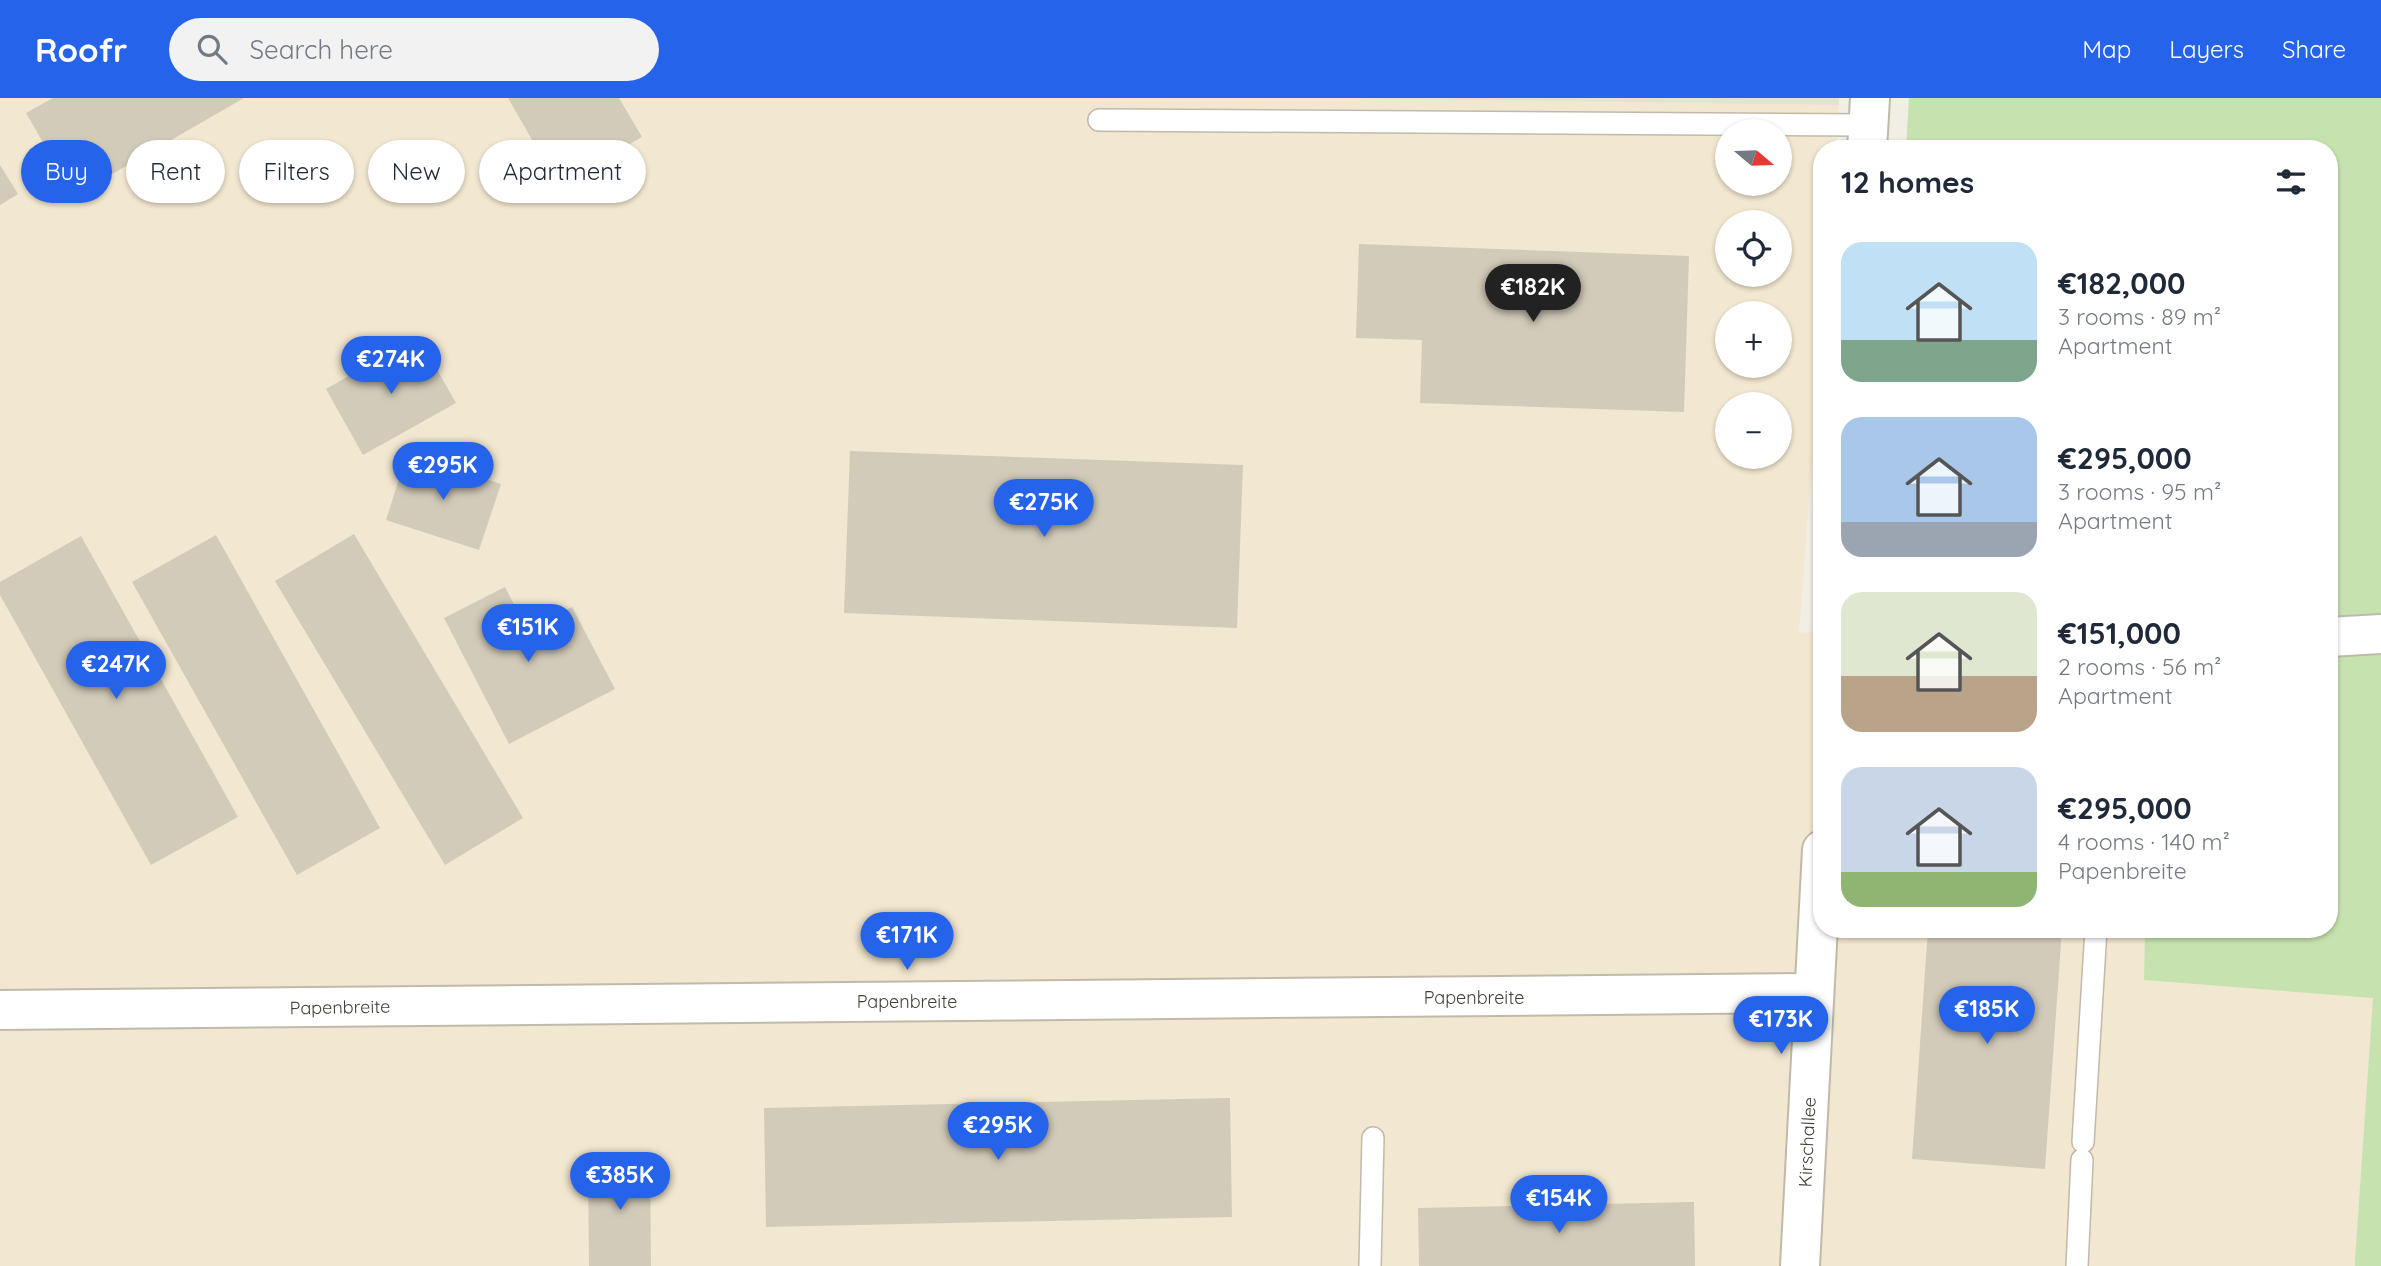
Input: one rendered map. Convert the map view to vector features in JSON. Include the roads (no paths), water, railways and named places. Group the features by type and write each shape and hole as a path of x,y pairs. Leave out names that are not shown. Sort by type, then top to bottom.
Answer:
{"street":[{"path":"2338,636 2381,634"},
{"name":"Kirschallee","path":"1800,1266 1817,938"},
{"name":"Papenbreite","path":"0,1010 1814,993"}],"lane":[{"path":"1099,120 1868,124"},
{"path":"2077,1266 2095,938"},
{"path":"1370,1266 1373,1139"}]}
